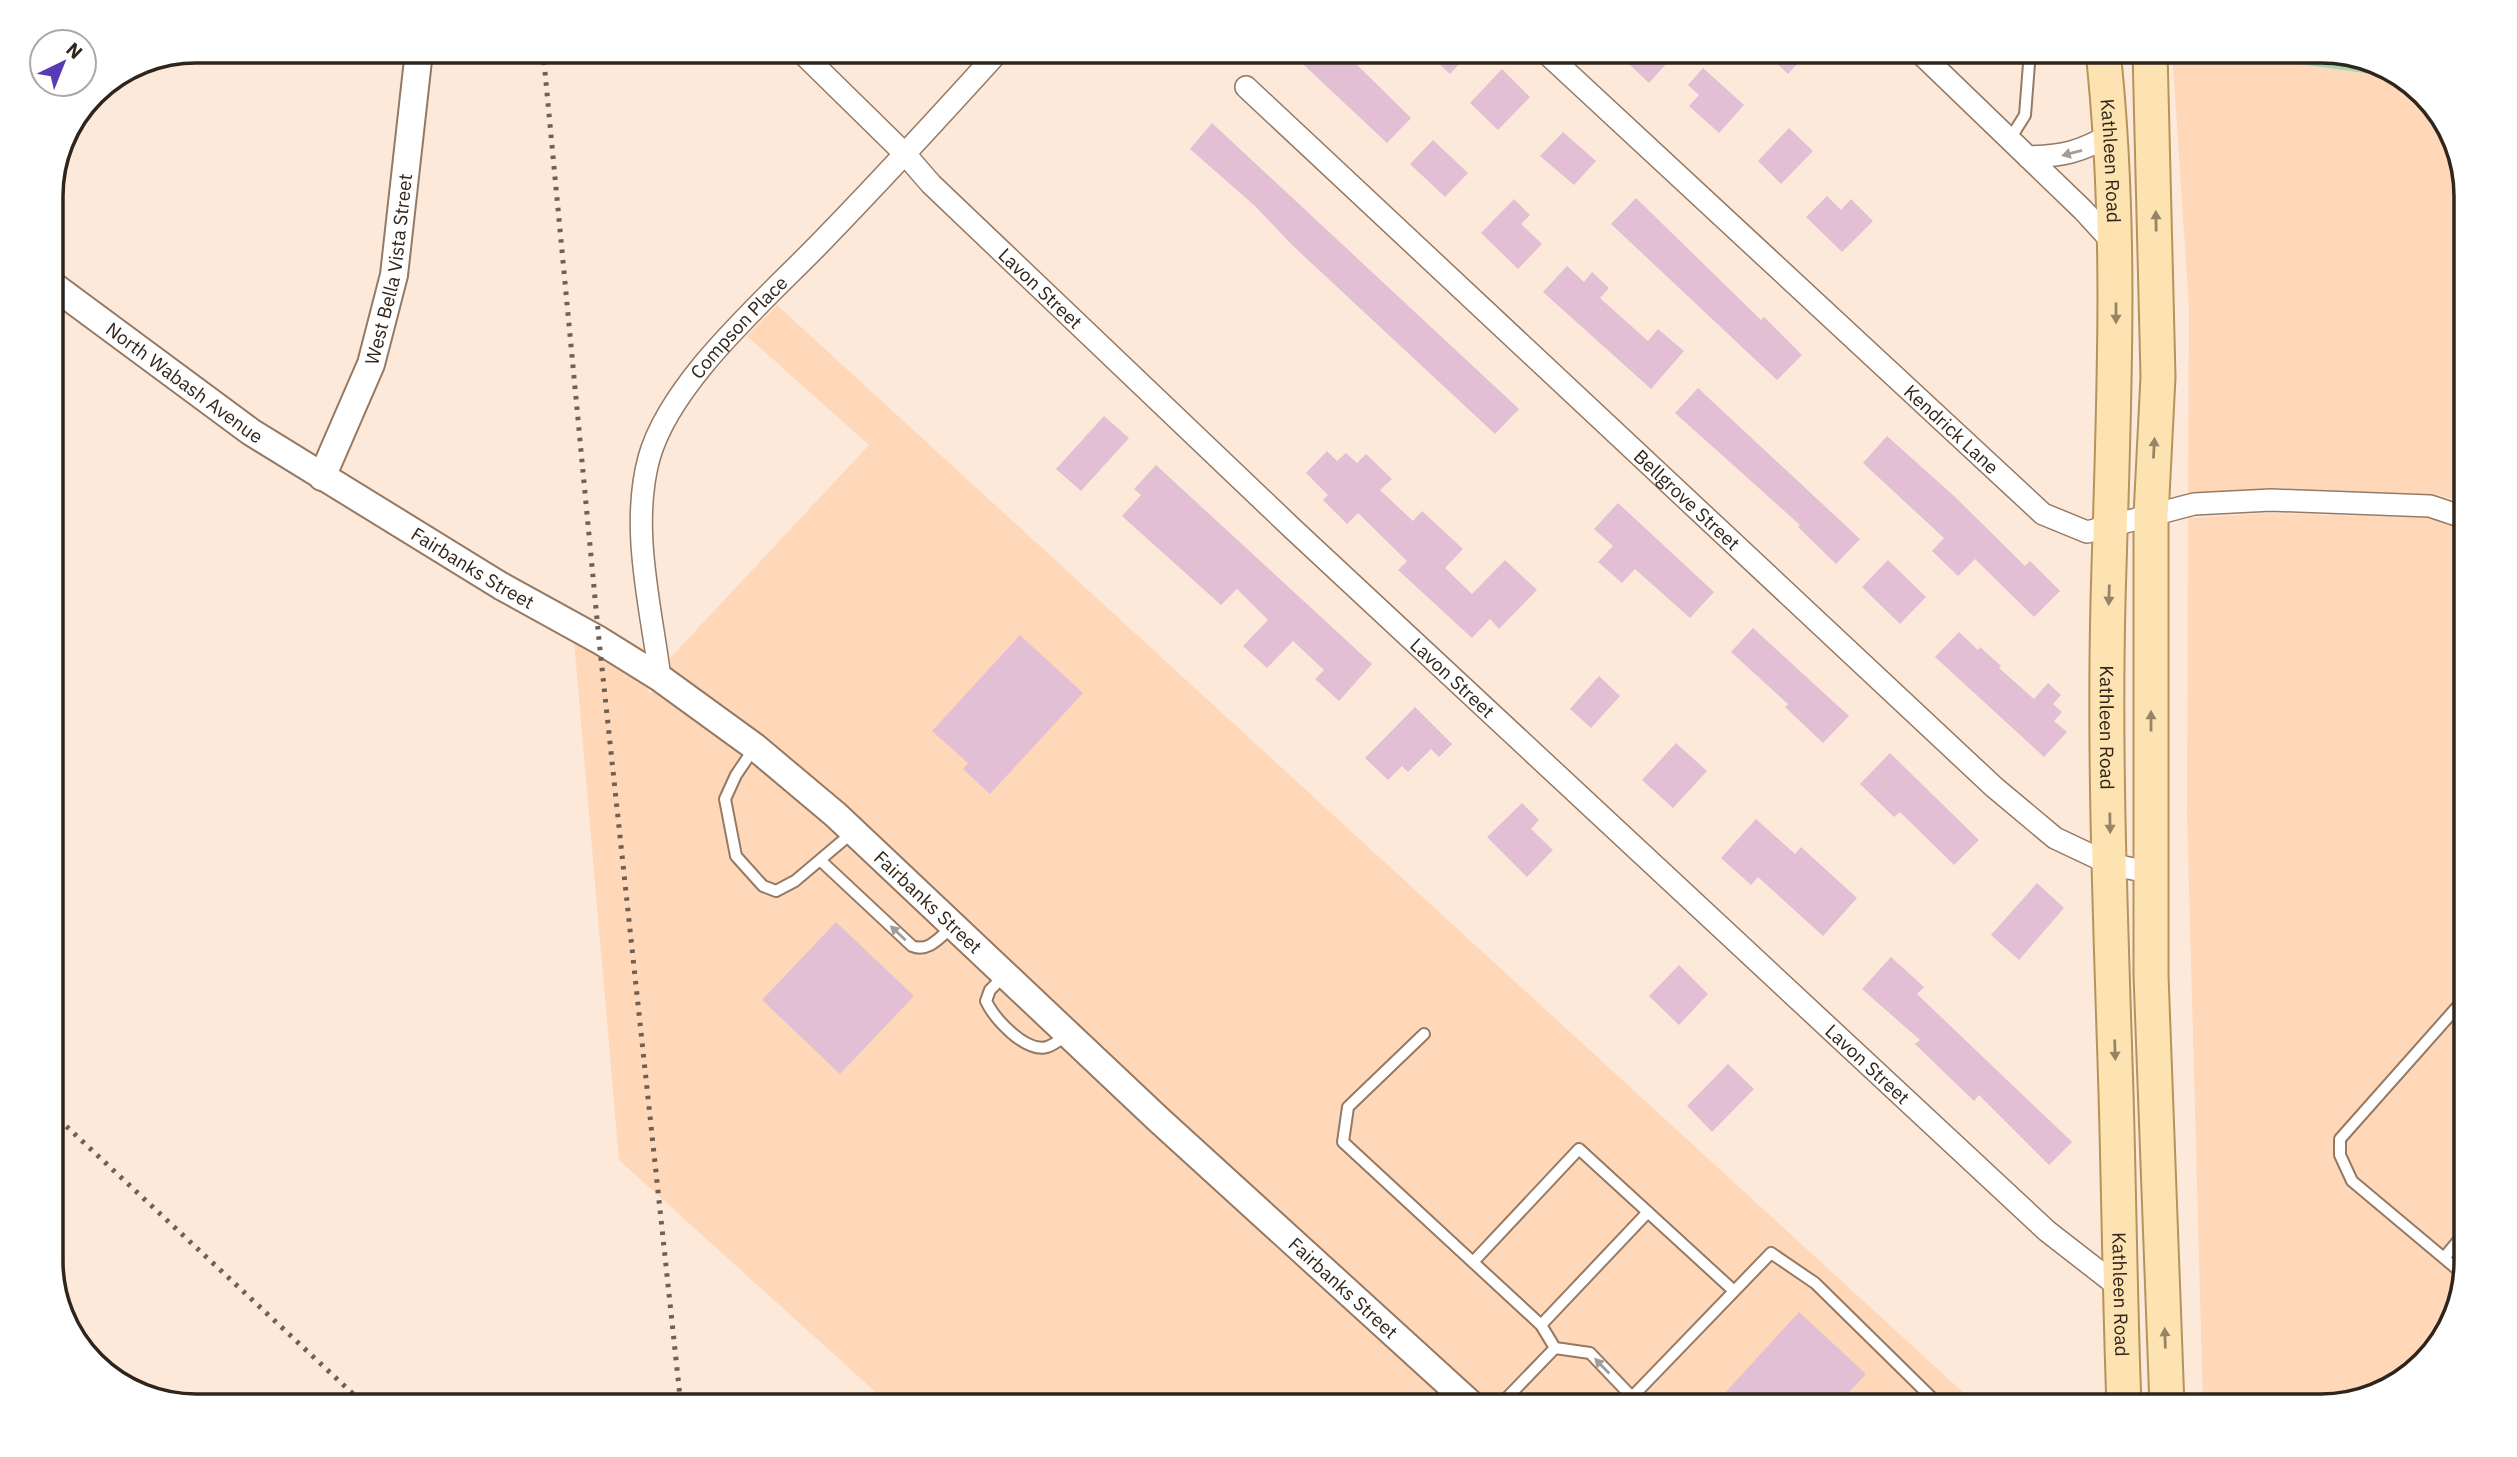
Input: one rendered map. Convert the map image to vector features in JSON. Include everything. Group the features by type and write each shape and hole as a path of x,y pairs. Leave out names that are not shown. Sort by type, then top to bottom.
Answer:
{"main road":[{"name":"Kathleen Road","path":"2104,63 2112,134 2117,376 2108,602 2110,864 2123,1394"},
{"path":"2150,63 2158,364 2151,516 2151,975 2166,1394"}],"street":[{"name":"West Bella Vista Street","path":"322,477 371,364 394,275 418,63"},
{"name":"Lavon Street","path":"812,63 931,184 1294,530 2047,1231 2119,1287"},
{"name":"Compson Place","path":"660,678 641,527 649,457 661,426 677,399 717,351 905,155 988,63"},
{"name":"Kendrick Lane","path":"1557,63 2043,514 2087,532 2194,504 2271,500 2430,506 2454,514"},
{"path":"1931,63 2115,245"},
{"name":"Bellgrove Street","path":"1246,87 1994,788 2055,838 2110,864 2151,873"},
{"path":"2028,157 2064,156 2086,149 2112,134"},
{"name":"North Wabash Avenue","path":"63,293 251,432 322,477"},
{"name":"Fairbanks Street","path":"322,477 660,678 755,747 853,832 1068,1034 1460,1394"}],"lane":[{"path":"2010,139 2025,115 2029,63"},
{"path":"755,747 736,775 725,799 736,856 763,886 775,891 795,881 853,832"},
{"path":"820,860 912,946 919,949 927,947 953,926"},
{"path":"1005,975 990,990 986,1001 992,1013 1023,1041 1038,1048 1049,1047 1068,1034"},
{"path":"2454,1011 2340,1139 2340,1155 2352,1181 2454,1266"},
{"path":"1424,1034 1348,1107 1343,1142 1541,1325 1555,1348"},
{"path":"1473,1262 1579,1149 1734,1291"},
{"path":"1541,1325 1648,1212"},
{"path":"2444,1258 2454,1246"},
{"path":"1638,1394 1771,1253 1815,1283 1928,1394"},
{"path":"1555,1348 1590,1353 1625,1394"},
{"path":"1511,1394 1555,1348"}],"shaded area":[{"path":"2173,63 2298,64 2375,74 2402,91 2426,115 2440,137 2447,153 2454,187 2454,500 2434,494 2273,488 2188,493 2189,308"},
{"path":"777,305 1965,1394 1479,1394 1167,1109 844,805 763,736 671,670 670,658 869,445 747,336"},
{"path":"2269,513 2427,518 2454,526 2453,1278 2444,1312 2415,1355 2372,1384 2338,1393 2203,1394 2187,814 2188,518"},
{"path":"574,641 648,686 649,693 656,691 747,757 826,825 1149,1129 1441,1394 878,1394 619,1160"}],"green space":[{"path":"2281,63 2338,64 2375,74"}],"building":[{"path":"1302,63 1355,63 1411,118 1387,143"},
{"path":"1438,63 1460,63 1450,74"},
{"path":"1628,63 1666,64 1649,83"},
{"path":"1777,63 1798,63 1788,74"},
{"path":"1703,68 1744,105 1719,133 1689,106 1699,95 1688,85"},
{"path":"1502,69 1530,97 1498,130 1470,103"},
{"path":"1212,123 1519,409 1495,434 1292,245 1255,206 1190,149"},
{"path":"1789,128 1813,151 1781,184 1758,161"},
{"path":"1563,132 1596,161 1574,185 1540,156"},
{"path":"1433,140 1468,173 1445,197 1410,164"},
{"path":"1827,196 1841,210 1851,199 1873,221 1842,252 1806,217"},
{"path":"1636,198 1761,320 1764,317 1802,355 1777,380 1611,224"},
{"path":"1514,199 1530,215 1521,224 1542,244 1518,269 1481,233"},
{"path":"1567,266 1584,282 1592,272 1609,288 1600,298 1648,341 1658,329 1684,351 1651,389 1543,292"},
{"path":"1698,388 1860,539 1836,564 1798,527 1800,525 1675,413"},
{"path":"1104,416 1129,438 1081,491 1056,469"},
{"path":"1887,436 1954,496 2025,566 2030,561 2060,591 2034,617 1975,559 1958,576 1932,551 1944,538 1863,463"},
{"path":"1327,451 1337,461 1346,453 1357,463 1366,454 1392,479 1380,490 1413,521 1422,511 1463,549 1445,568 1472,594 1505,560 1537,590 1499,629 1490,619 1472,638 1398,570 1407,561 1358,513 1347,524 1323,500 1328,495 1306,473"},
{"path":"1156,465 1372,664 1339,701 1315,679 1324,670 1293,641 1267,668 1243,646 1268,620 1237,589 1221,605 1122,516 1141,495 1134,489"},
{"path":"1618,503 1714,592 1690,618 1635,569 1622,583 1598,562 1613,546 1594,529"},
{"path":"1888,560 1926,597 1900,624 1862,587"},
{"path":"1753,628 1849,716 1823,743 1785,707 1788,704 1731,652"},
{"path":"1959,632 1978,650 1980,647 2034,699 2048,683 2061,695 2053,704 2062,712 2054,721 2067,732 2044,757 1935,657"},
{"path":"1020,635 1083,693 990,794 963,769 968,763 932,731"},
{"path":"1599,676 1620,696 1591,728 1570,709"},
{"path":"1415,707 1452,744 1439,757 1431,749 1408,772 1402,766 1388,780 1365,758"},
{"path":"1676,743 1707,771 1673,808 1642,780"},
{"path":"1890,753 1979,840 1954,865 1900,812 1894,817 1860,784"},
{"path":"1522,803 1539,820 1531,829 1553,850 1527,877 1487,837"},
{"path":"1756,819 1795,854 1801,847 1857,898 1823,936 1758,877 1751,885 1721,858"},
{"path":"2037,883 2064,908 2019,960 1991,935"},
{"path":"836,922 914,996 840,1074 762,1000"},
{"path":"1891,957 1924,987 1917,994 2072,1142 2049,1165 1979,1095 1974,1101 1915,1044 1920,1040 1862,989"},
{"path":"1679,965 1708,994 1679,1025 1649,996"},
{"path":"1728,1064 1754,1089 1712,1132 1687,1106"},
{"path":"1799,1312 1866,1374 1847,1394 1724,1394"}],"railway":[{"path":"544,63 599,640 680,1394"},
{"path":"63,1123 353,1394"}]}
